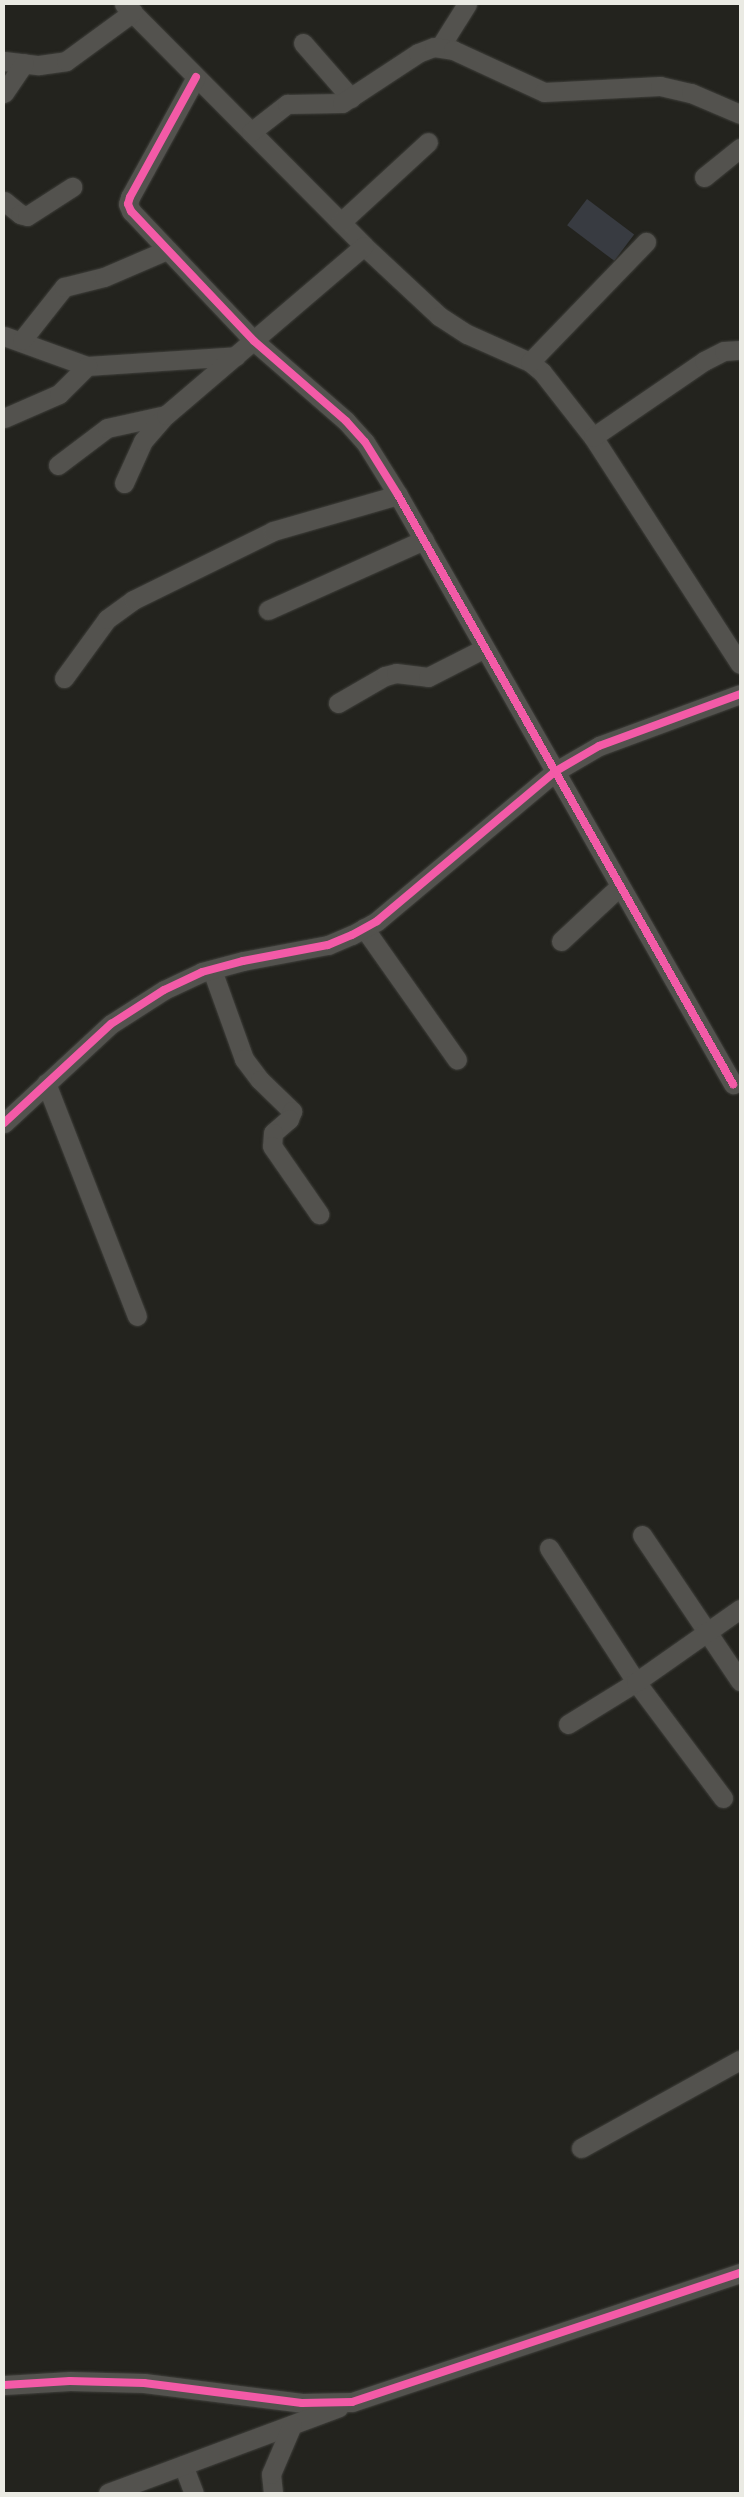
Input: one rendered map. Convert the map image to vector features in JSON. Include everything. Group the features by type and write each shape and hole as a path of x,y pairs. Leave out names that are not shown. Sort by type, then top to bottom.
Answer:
{"street":[{"path":"440,47 467,4"},
{"path":"4,61 52,65 66,60 128,8 364,246 452,326 530,362 553,384 593,438 740,664"},
{"path":"303,43 351,98"},
{"path":"251,132 287,104 342,103 418,53 440,47 544,92 660,86 690,93 740,114"},
{"path":"4,93 24,63"},
{"path":"196,77 128,204 168,250 254,341 346,421 365,442 424,540 483,649 556,771 619,887 733,1084"},
{"path":"341,222 428,142"},
{"path":"704,177 740,148"},
{"path":"4,201 20,214 27,216 72,187"},
{"path":"530,362 646,242"},
{"path":"124,483 143,441 166,415 254,341 315,285 364,246"},
{"path":"168,250 104,277 64,287 13,338 87,366 236,356"},
{"path":"593,438 704,362 738,347"},
{"path":"4,418 59,394 87,366"},
{"path":"58,465 107,428 166,415"},
{"path":"64,678 107,619 133,600 280,528 398,495"},
{"path":"268,610 424,540"},
{"path":"338,703 385,676 396,673 428,677 483,649"},
{"path":"4,1123 111,1024 164,990 212,970 328,945 364,928 498,822 556,771 599,746 740,694"},
{"path":"561,942 619,887"},
{"path":"364,928 457,1060"},
{"path":"212,970 244,1059 260,1080 287,1103 292,1111 289,1119 273,1133 272,1146 319,1214"},
{"path":"46,1083 138,1316"},
{"path":"642,1535 709,1632 740,1681"},
{"path":"548,1548 636,1682 723,1798"},
{"path":"568,1724 636,1682 740,1609"},
{"path":"582,2148 740,2060"},
{"path":"119,2492 183,2465 352,2402 740,2273"},
{"path":"4,2385 70,2381 144,2383 302,2403 352,2402"},
{"path":"273,2493 271,2474 292,2425"},
{"path":"183,2465 194,2493"}],"building":[{"path":"587,199 634,235 614,261 567,225"}],"cycle path":[{"path":"196,77 130,197 128,204 131,211 254,341 346,421 365,442 398,495 733,1084"},
{"path":"4,1123 111,1024 164,990 202,972 243,961 328,945 352,935 377,921 556,771 599,746 740,694"},
{"path":"4,2385 70,2381 144,2383 302,2403 352,2402 740,2273"}]}
